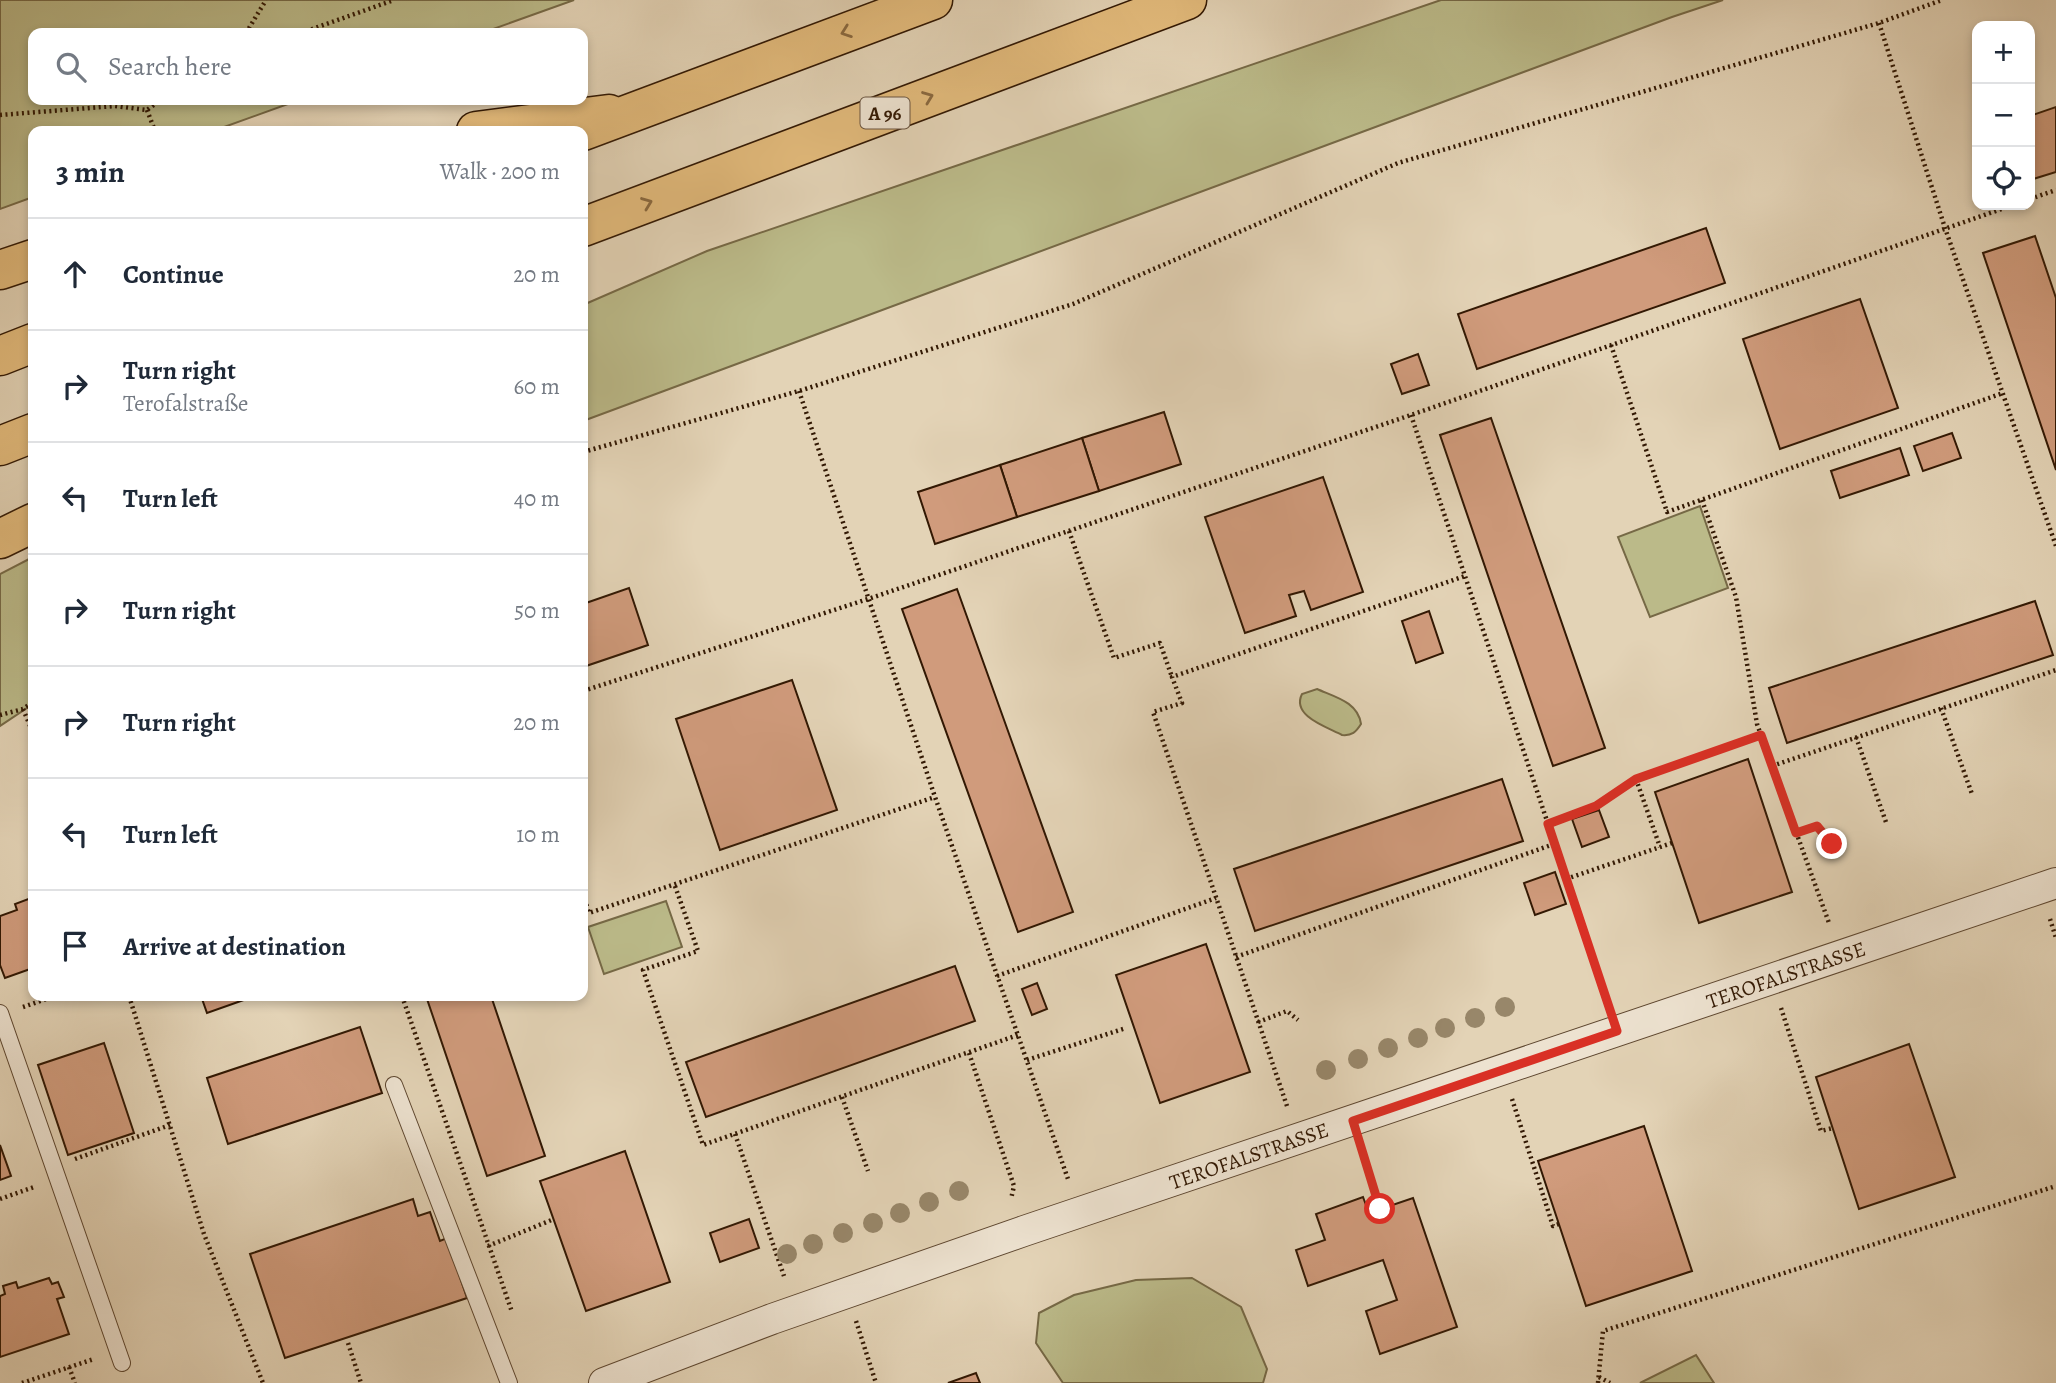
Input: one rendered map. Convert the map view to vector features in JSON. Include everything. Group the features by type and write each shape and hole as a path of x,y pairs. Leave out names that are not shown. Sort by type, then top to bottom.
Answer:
{"highway":[{"path":"588,129 933,0"},
{"name":"A 96","path":"588,225 1187,0"},
{"path":"515,126 639,110"},
{"path":"0,270 28,261"},
{"path":"0,356 28,346"},
{"path":"0,446 28,435"},
{"path":"0,539 28,525"}],"street":[{"name":"TEROFALSTRASSE","path":"604,1383 847,1293 2056,883"}],"lane":[{"path":"0,1013 120,1357"},
{"path":"394,1085 509,1383"}],"path":[{"path":"250,28 266,0"},
{"path":"315,28 394,0"},
{"path":"588,451 799,391 1073,304 1398,163 1879,23 1942,0"},
{"path":"1879,23 1945,228 2056,546"},
{"path":"0,115 115,106 147,110 153,105"},
{"path":"147,110 153,126"},
{"path":"2035,197 2056,190"},
{"path":"588,689 868,599 1411,415 1998,210"},
{"path":"1611,345 1667,512 2003,393"},
{"path":"799,391 935,797 1080,1213"},
{"path":"1411,415 1617,1031"},
{"path":"1702,499 1736,597 1757,724 1829,923"},
{"path":"1069,531 1114,658 1160,643 1182,703 1153,712 1287,1106"},
{"path":"1172,677 1465,576"},
{"path":"1772,766 2056,670"},
{"path":"0,715 28,706"},
{"path":"1941,708 1972,794"},
{"path":"23,709 28,721"},
{"path":"1548,824 1596,806 1636,779 1761,735"},
{"path":"1856,737 1887,825"},
{"path":"1636,779 1660,847"},
{"path":"588,910 589,913 675,886 935,797"},
{"path":"1796,833 1817,826 1832,844"},
{"path":"1566,880 1672,843"},
{"path":"1236,957 1554,844"},
{"path":"675,886 698,951 643,970 703,1145 1018,1035"},
{"path":"997,975 1216,898"},
{"path":"1772,979 1821,1131 1833,1128"},
{"path":"131,1001 204,1234 263,1383"},
{"path":"404,1001 515,1321"},
{"path":"1258,1021 1287,1011 1298,1020"},
{"path":"1027,1060 1126,1028"},
{"path":"969,1053 1014,1186 1011,1199"},
{"path":"1502,1070 1553,1226 1559,1224"},
{"path":"842,1097 868,1171"},
{"path":"1353,1121 1380,1209"},
{"path":"53,1167 170,1125"},
{"path":"735,1134 785,1276"},
{"path":"1610,1383 1599,1380 1603,1331 2056,1186"},
{"path":"0,1199 34,1187"},
{"path":"488,1246 554,1219"},
{"path":"847,1293 876,1383"},
{"path":"348,1343 361,1383"},
{"path":"22,1383 69,1367 120,1357"},
{"path":"69,1367 75,1383"}],"shaded area":[{"path":"0,0 574,0 496,28 28,28 28,105 285,105 227,126 28,126 28,199 0,209"},
{"path":"1441,0 1723,0 588,419 588,303 707,251"},
{"path":"1700,506 1728,588 1650,617 1618,537"},
{"path":"28,560 28,707 0,726 0,574"},
{"path":"1317,689 1351,705 1361,724 1355,731 1342,735 1306,715 1300,702 1302,694"},
{"path":"666,901 682,947 604,974 588,927"},
{"path":"1192,1278 1241,1307 1267,1369 1263,1383 1063,1383 1036,1343 1039,1313 1074,1295 1136,1280"},
{"path":"1696,1355 1714,1383 1640,1383"}],"building":[{"path":"2056,107 2056,172 2035,178 2035,147 2035,114"},
{"path":"1706,228 1725,283 1477,369 1458,314"},
{"path":"2035,236 2056,298 2056,470 1983,253"},
{"path":"1860,299 1898,408 1780,449 1743,339"},
{"path":"1418,354 1429,385 1402,394 1391,364"},
{"path":"1164,412 1181,464 1099,491 1082,438"},
{"path":"1491,418 1605,748 1553,766 1440,435"},
{"path":"1952,433 1961,458 1923,471 1914,446"},
{"path":"1082,438 1099,491 1017,517 1000,465"},
{"path":"1900,448 1909,475 1840,498 1831,471"},
{"path":"1000,465 1017,517 935,544 918,492"},
{"path":"1323,477 1363,592 1311,610 1304,591 1289,595 1296,616 1245,633 1205,517"},
{"path":"629,588 648,645 588,665 588,602"},
{"path":"957,589 1073,912 1018,932 902,609"},
{"path":"2035,601 2053,655 1787,743 1769,688"},
{"path":"1429,611 1443,653 1416,663 1402,621"},
{"path":"792,680 837,810 720,850 676,719"},
{"path":"1748,759 1792,892 1699,923 1655,792"},
{"path":"1502,779 1523,841 1255,931 1234,869"},
{"path":"1599,810 1609,837 1582,847 1572,819"},
{"path":"1555,872 1566,904 1535,915 1524,883"},
{"path":"28,899 28,970 5,978 0,965 0,916 17,910 15,904"},
{"path":"1206,944 1250,1072 1160,1103 1116,975"},
{"path":"955,966 975,1021 706,1117 686,1062"},
{"path":"1037,983 1047,1009 1032,1015 1022,989"},
{"path":"203,1001 241,1001 207,1013"},
{"path":"428,1001 493,1001 545,1156 487,1176"},
{"path":"360,1027 382,1093 228,1144 207,1078"},
{"path":"104,1043 134,1133 68,1155 38,1065"},
{"path":"1909,1044 1955,1177 1859,1209 1816,1077"},
{"path":"1644,1126 1692,1271 1586,1306 1538,1161"},
{"path":"0,1145 11,1176 0,1180"},
{"path":"625,1151 670,1282 586,1311 540,1181"},
{"path":"1363,1197 1369,1213 1413,1198 1457,1327 1380,1354 1366,1311 1397,1300 1383,1260 1308,1286 1296,1250 1325,1240 1316,1214"},
{"path":"413,1199 418,1216 430,1212 440,1241 447,1238 467,1298 285,1358 250,1254"},
{"path":"749,1219 759,1248 720,1262 710,1233"},
{"path":"49,1278 52,1284 58,1282 64,1297 57,1299 69,1334 0,1357 0,1296 5,1294 3,1286 16,1282 18,1288"},
{"path":"976,1373 980,1383 948,1383"}],"route":[{"path":"1380,1209 1353,1121 1617,1031 1548,824 1596,806 1636,779 1761,735 1796,833 1817,826 1832,844"}]}
